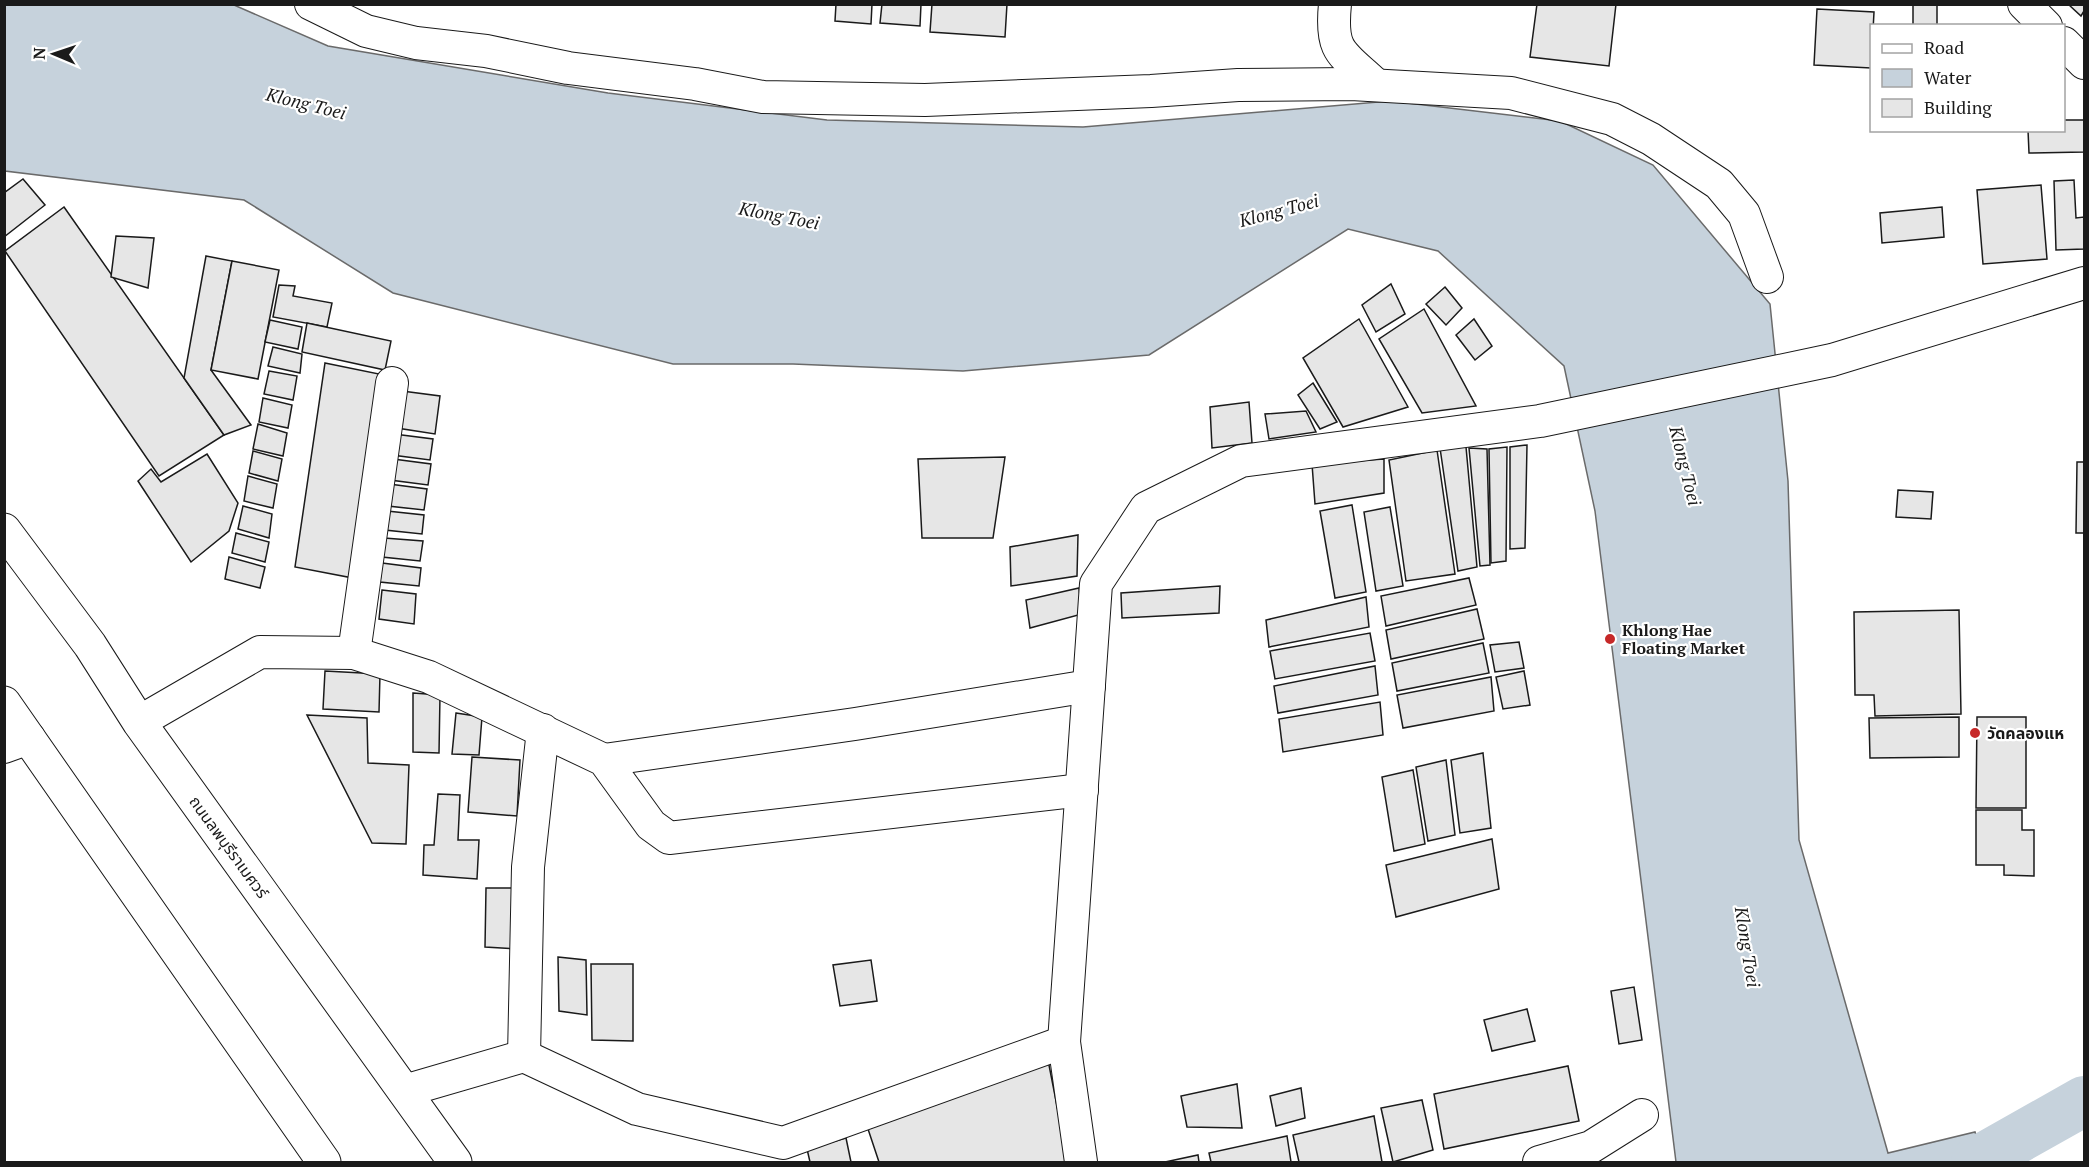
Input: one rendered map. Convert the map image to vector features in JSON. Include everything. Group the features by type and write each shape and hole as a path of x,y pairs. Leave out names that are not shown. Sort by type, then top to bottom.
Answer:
{"main road":[{"name":"ถนนลพบุรีราเมศวร์","path":"4,530 90,645 140,722 455,1162"},
{"path":"4,703 17,742 296,1123 322,1162"},
{"path":"404,1091 465,1162"}],"street":[{"path":"311,4 366,31 416,43 486,51 568,68 694,84 763,97 925,100 1151,91 1238,85 1375,84 1511,93 1583,110 1632,129 1719,184 1744,214 1767,277"},
{"path":"1335,4 1332,32 1335,42 1341,52 1375,84"},
{"path":"2024,4 2044,24"},
{"path":"2065,44 2085,63"},
{"path":"1081,1162 1064,1042 1096,584 1146,507 1241,461 1540,421 1832,360 2085,283"},
{"path":"354,653 392,383"},
{"path":"140,722 260,652 354,653 429,677 604,760 651,825 669,838 1082,790"},
{"path":"604,760 855,724 1089,686"},
{"path":"524,1056 529,858 543,730"},
{"path":"404,1091 524,1056 637,1109 783,1143 1064,1042"},
{"path":"1539,1162 1592,1147 1642,1115"}],"water":[{"path":"5,4 234,5 328,46 608,93 827,120 1083,127 1390,101 1560,121 1653,165 1770,304 1788,481 1799,840 1888,1153 1975,1132 1985,1162 1676,1162 1595,511 1564,366 1438,251 1348,229 1149,355 963,371 793,364 673,364 393,293 244,200 5,171"}],"building":[{"path":"836,4 872,4 871,24 835,21"},
{"path":"882,4 921,4 920,26 880,23"},
{"path":"932,4 1007,4 1005,37 930,32"},
{"path":"1537,4 1616,4 1609,66 1530,57"},
{"path":"1913,4 1937,4 1937,24 1913,24"},
{"path":"2068,4 2084,4 2081,16"},
{"path":"1817,9 1874,12 1873,24 1870,24 1870,68 1814,65"},
{"path":"2065,120 2084,120 2084,152 2029,153 2028,132 2065,132"},
{"path":"23,179 45,205 4,237 4,193"},
{"path":"2074,180 2076,218 2084,217 2084,249 2056,250 2054,181"},
{"path":"2041,185 2047,259 1983,264 1977,190"},
{"path":"64,207 224,435 159,476 5,251"},
{"path":"1942,207 1944,237 1882,243 1880,213"},
{"path":"116,236 154,238 148,288 111,277"},
{"path":"206,256 232,261 211,370 251,425 224,435 184,378"},
{"path":"232,261 279,270 258,379 211,370"},
{"path":"1391,284 1405,314 1376,332 1362,305"},
{"path":"279,285 295,286 293,296 332,303 327,327 273,317"},
{"path":"1445,287 1462,308 1446,325 1426,304"},
{"path":"1424,309 1476,406 1422,413 1379,339"},
{"path":"1359,319 1408,407 1343,427 1303,358"},
{"path":"1474,319 1492,346 1475,360 1456,335"},
{"path":"270,320 302,327 298,349 265,342"},
{"path":"307,323 391,341 385,370 302,352"},
{"path":"273,347 302,354 300,373 268,366"},
{"path":"325,363 384,375 353,578 295,567"},
{"path":"269,371 297,376 293,400 264,394"},
{"path":"1313,383 1337,422 1320,429 1298,395"},
{"path":"402,391 440,396 435,434 397,428"},
{"path":"263,398 292,405 288,428 259,422"},
{"path":"1249,402 1252,443 1212,448 1210,407"},
{"path":"1306,411 1316,432 1269,439 1265,414"},
{"path":"258,424 287,433 283,456 253,449"},
{"path":"394,434 433,439 430,460 392,455"},
{"path":"1527,445 1525,548 1510,549 1510,447"},
{"path":"1466,447 1477,567 1458,571 1440,448"},
{"path":"1507,447 1506,561 1491,563 1489,449"},
{"path":"1469,448 1487,449 1490,565 1480,566"},
{"path":"1437,450 1455,574 1406,581 1389,460"},
{"path":"253,451 282,459 278,481 249,473"},
{"path":"207,454 238,503 229,531 191,562 138,481 151,469 161,482"},
{"path":"1005,457 993,538 922,538 918,459"},
{"path":"393,459 431,464 428,485 390,480"},
{"path":"1384,459 1384,493 1315,504 1312,464"},
{"path":"2077,462 2084,462 2084,533 2076,533"},
{"path":"248,476 277,484 273,508 244,501"},
{"path":"389,484 427,489 424,510 388,506"},
{"path":"1898,490 1933,492 1931,519 1896,517"},
{"path":"1352,505 1366,592 1335,598 1320,511"},
{"path":"243,506 272,514 269,538 238,529"},
{"path":"1390,507 1403,586 1376,591 1364,512"},
{"path":"387,511 424,515 422,534 385,530"},
{"path":"236,533 269,542 265,562 232,553"},
{"path":"1078,535 1077,576 1011,586 1010,547"},
{"path":"384,538 423,541 420,561 382,557"},
{"path":"229,557 265,567 260,588 225,579"},
{"path":"382,563 421,568 419,586 380,582"},
{"path":"1469,578 1476,605 1386,626 1381,596"},
{"path":"1220,586 1219,613 1122,618 1121,593"},
{"path":"1079,588 1082,614 1030,628 1026,600"},
{"path":"382,590 416,594 414,624 379,619"},
{"path":"1366,597 1369,627 1269,647 1266,620"},
{"path":"1477,609 1484,639 1391,659 1386,630"},
{"path":"1959,610 1961,714 1875,716 1874,695 1855,695 1854,612"},
{"path":"1370,633 1375,661 1275,679 1270,651"},
{"path":"1519,642 1524,668 1495,672 1490,645"},
{"path":"1483,643 1489,673 1397,691 1392,663"},
{"path":"1375,666 1378,695 1278,713 1274,686"},
{"path":"325,671 380,674 379,712 323,709"},
{"path":"1524,671 1530,705 1503,709 1496,677"},
{"path":"1491,677 1494,711 1403,728 1397,695"},
{"path":"413,693 440,695 439,753 413,752"},
{"path":"1380,702 1383,735 1283,752 1279,719"},
{"path":"456,713 482,717 479,755 452,754"},
{"path":"307,715 367,718 368,763 409,765 406,844 372,843"},
{"path":"1959,717 1959,757 1870,758 1869,718"},
{"path":"1977,717 2026,717 2026,808 1976,808"},
{"path":"1483,753 1491,828 1460,833 1451,760"},
{"path":"472,757 520,760 517,816 468,812"},
{"path":"1446,760 1455,835 1428,841 1416,767"},
{"path":"1413,770 1425,844 1394,851 1382,777"},
{"path":"438,794 460,795 458,840 479,840 477,879 423,875 424,845 434,845"},
{"path":"1976,810 2022,810 2022,830 2034,830 2034,876 2004,875 2004,865 1976,865"},
{"path":"1492,839 1499,889 1396,917 1386,865"},
{"path":"486,888 518,888 517,949 485,947"},
{"path":"558,957 586,960 587,1015 559,1011"},
{"path":"871,960 877,1001 840,1006 833,965"},
{"path":"591,964 633,964 633,1041 592,1040"},
{"path":"1634,987 1642,1040 1619,1044 1611,991"},
{"path":"1527,1009 1535,1041 1492,1051 1484,1020"},
{"path":"1048,1060 1068,1162 879,1162 867,1126"},
{"path":"1568,1066 1579,1121 1444,1149 1434,1094"},
{"path":"1237,1084 1242,1128 1187,1127 1181,1096"},
{"path":"1301,1088 1305,1118 1276,1126 1270,1096"},
{"path":"1422,1100 1433,1150 1393,1162 1381,1108"},
{"path":"1374,1116 1382,1162 1299,1162 1293,1135"},
{"path":"1287,1136 1291,1162 1211,1162 1209,1153"},
{"path":"846,1138 851,1162 810,1162 807,1149"},
{"path":"1198,1155 1199,1162 1165,1162"}],"waterway":[{"name":"Klong Toei","path":"1976,1162 2084,1101"}],"place":[{"name":"Khlong Hae Floating Market","path":"1610,639"},
{"name":"วัดคลองแห","path":"1975,733"}]}
